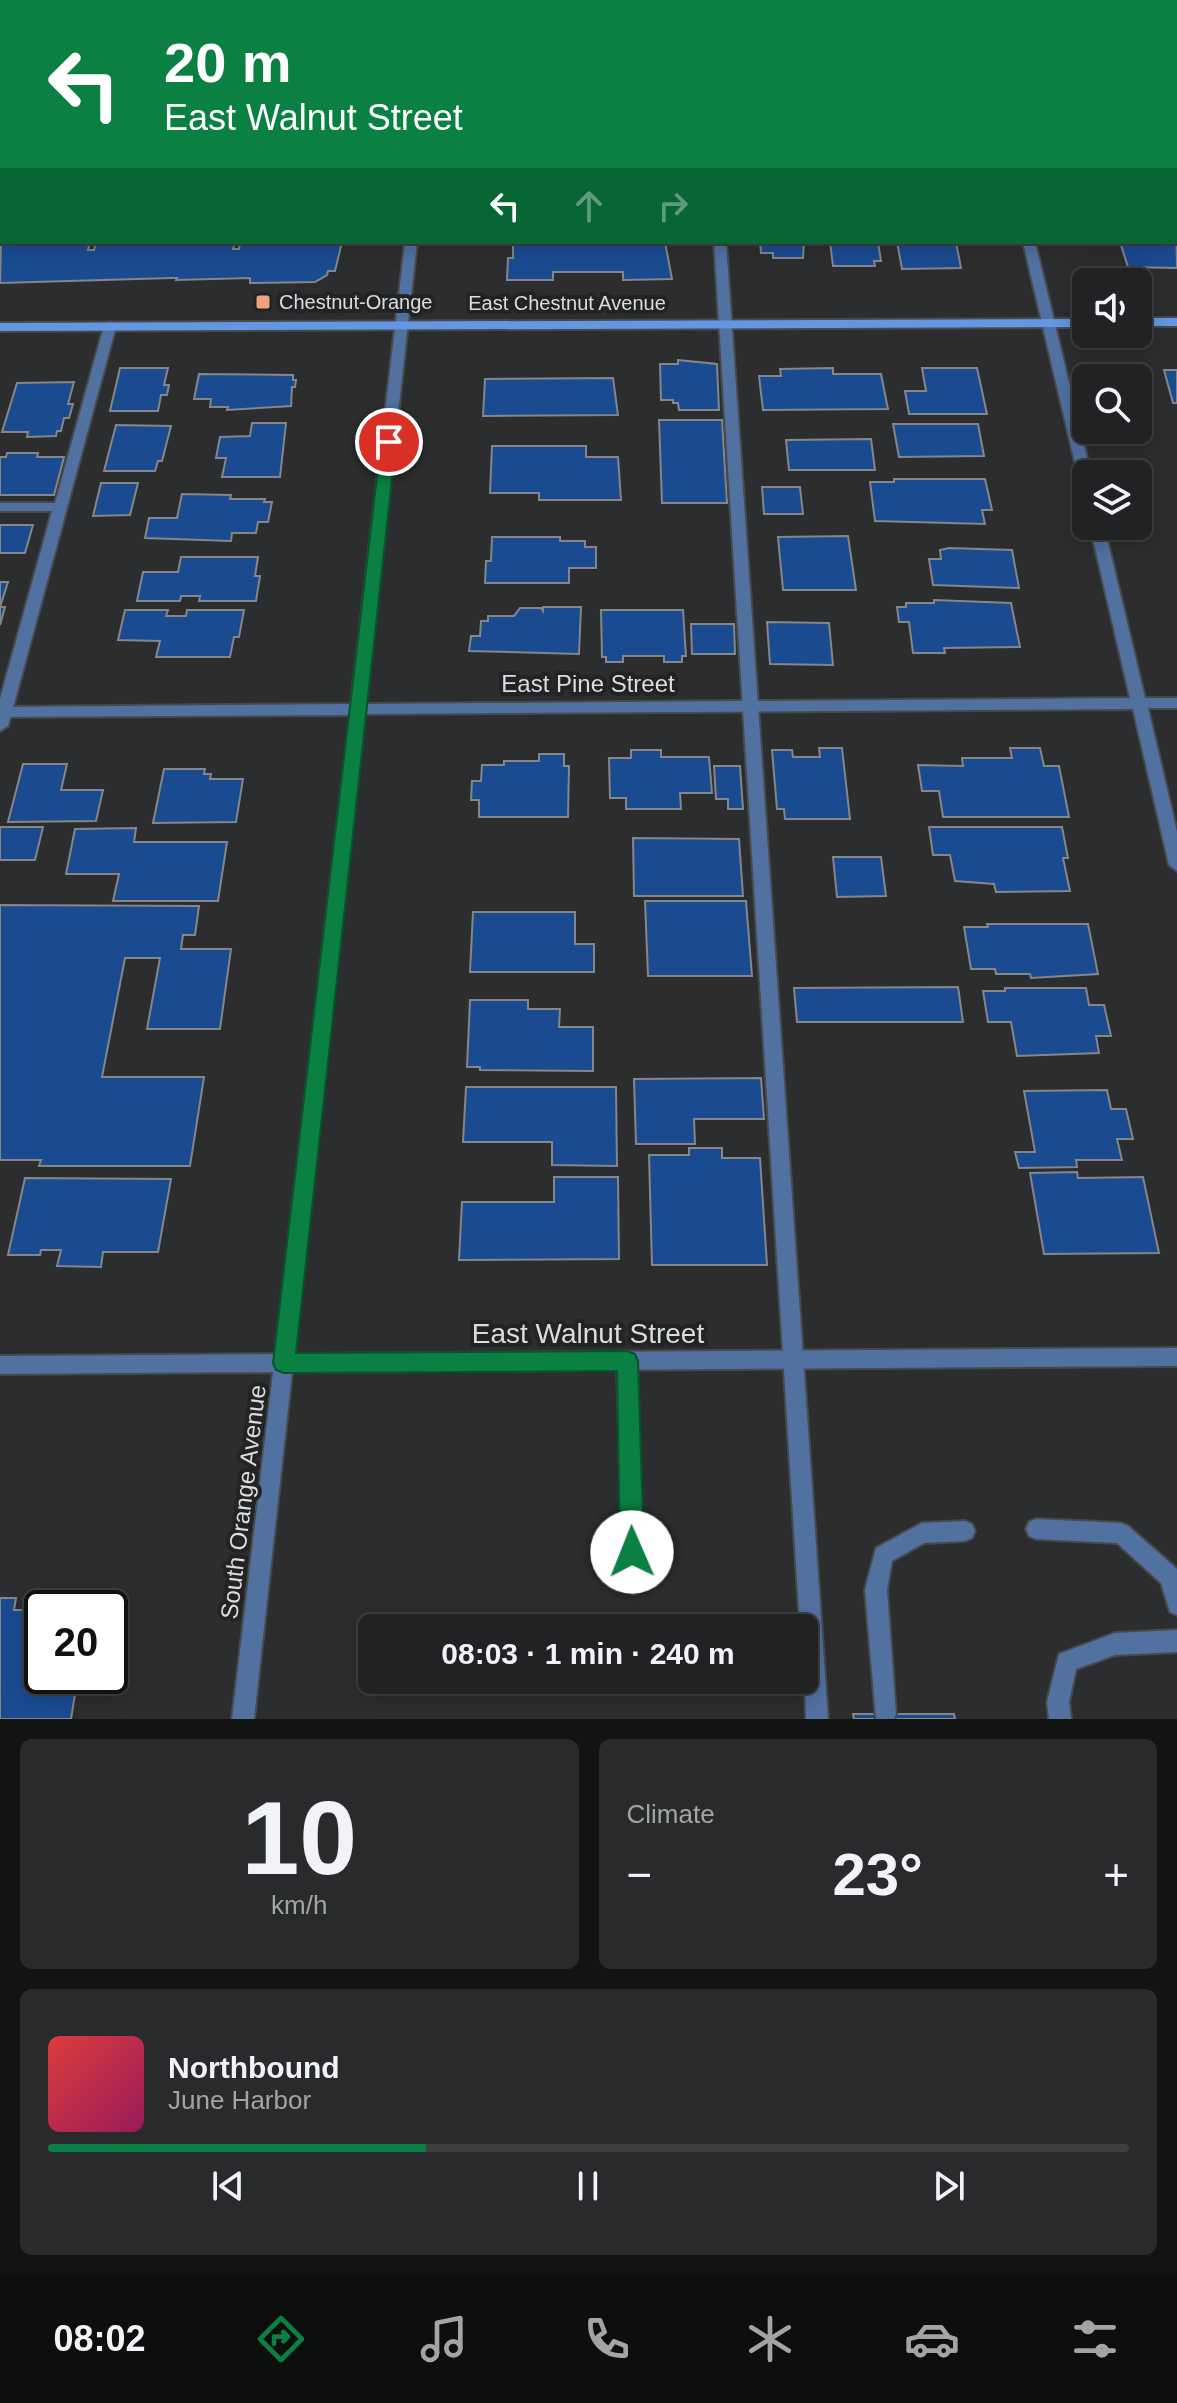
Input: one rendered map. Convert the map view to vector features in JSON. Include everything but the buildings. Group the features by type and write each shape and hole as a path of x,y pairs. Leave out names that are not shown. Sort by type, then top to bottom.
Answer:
{"street":[{"name":"South Orange Avenue","path":"243,1719 411,244"},
{"path":"720,244 817,1719"},
{"path":"1030,244 1081,460"},
{"path":"1152,322 1177,322"},
{"name":"East Chestnut Avenue","path":"0,327 402,323 1072,323"},
{"path":"1,717 110,326"},
{"path":"0,507 60,507"},
{"path":"1100,540 1177,865"},
{"name":"East Pine Street","path":"1,717 358,709 1177,703"},
{"name":"East Walnut Street","path":"0,1365 1177,1357"},
{"path":"627,1361 633,1584"},
{"path":"1036,1529 1121,1533 1145,1551 1170,1577 1177,1605"},
{"path":"885,1714 876,1590 883,1555 922,1533 965,1531"},
{"path":"1060,1719 1058,1702 1067,1662 1115,1644 1177,1641"}],"place":[{"name":"Chestnut-Orange","path":"263,302"}],"route":[{"path":"389,442 284,1363 627,1361 632,1552"}]}
